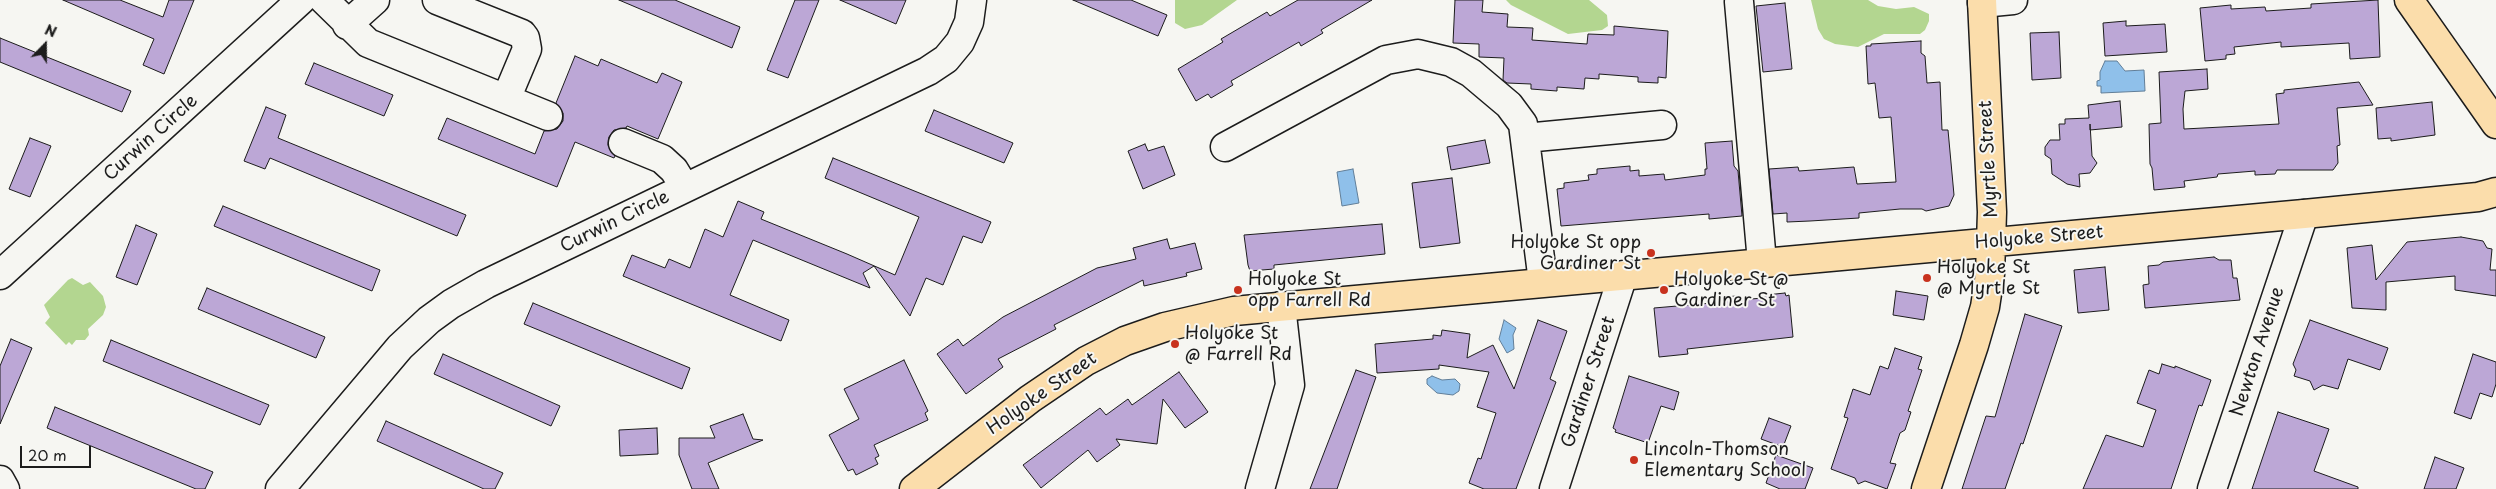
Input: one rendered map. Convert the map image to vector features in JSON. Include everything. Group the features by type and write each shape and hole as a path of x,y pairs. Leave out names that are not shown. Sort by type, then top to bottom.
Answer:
{"main road":[{"path":"2409,0 2496,124"},
{"name":"Myrtle Street","path":"1926,489 1982,316 1989,288 1992,242 1982,1"},
{"name":"Holyoke Street","path":"914,489 1046,388 1104,351 1143,334 1184,322 1234,311 2478,198 2496,192"}],"street":[{"name":"Curwin Circle","path":"0,275 301,0"},
{"path":"324,0 368,43 548,116"},
{"path":"348,24 375,0"},
{"path":"437,0 522,34 525,38 526,50 506,99"},
{"name":"Curwin Circle","path":"280,489 400,347 440,312 486,284 937,66 954,51 960,42 969,22 972,0"},
{"path":"1982,1 2013,0"},
{"path":"1740,2 1762,262"},
{"path":"1225,147 1375,65 1407,55 1440,58 1471,73 1515,110 1523,124 1543,282"},
{"path":"1525,138 1662,125"},
{"path":"623,143 662,159 674,170 685,188"},
{"name":"Newton Avenue","path":"2212,489 2304,214"},
{"name":"Gardiner Street","path":"1554,489 1623,275"},
{"path":"1260,489 1290,386 1281,306"},
{"path":"0,480 5,489"}],"green space":[{"path":"1175,0 1237,0 1202,25 1185,29 1175,23"},
{"path":"1506,0 1589,0 1607,15 1608,26 1602,30 1568,34 1511,5"},
{"path":"1811,0 1868,0 1878,6 1896,9 1914,7 1929,14 1929,21 1925,30 1920,34 1884,34 1858,47 1835,44 1824,39 1818,29"},
{"path":"72,278 83,285 90,282 103,296 106,307 103,315 88,329 89,335 85,340 76,340 72,345 69,342 66,345 45,323 50,317 44,305"}],"water":[{"path":"2105,61 2117,61 2125,71 2144,70 2145,91 2101,93 2101,86 2097,86 2097,81 2100,80 2100,72"},
{"path":"1353,169 1359,203 1342,206 1337,172"},
{"path":"1504,320 1516,328 1513,335 1514,349 1507,353 1499,339"},
{"path":"1432,376 1442,380 1455,379 1460,384 1459,391 1453,395 1437,393 1427,384 1427,379"}],"building":[{"path":"63,0 120,0 163,17 169,0 194,0 164,74 143,65 154,39"},
{"path":"619,0 675,0 740,27 732,48"},
{"path":"795,0 819,0 788,78 767,70"},
{"path":"840,0 906,0 896,24"},
{"path":"1073,0 1131,0 1167,15 1158,36"},
{"path":"1298,0 1372,0 1321,30 1323,33 1301,46 1299,42 1231,81 1233,85 1211,98 1208,94 1196,101 1178,69 1223,42 1221,39 1267,12 1270,16"},
{"path":"1455,0 1483,0 1482,12 1508,14 1507,27 1533,28 1532,40 1587,44 1588,34 1614,35 1614,26 1668,31 1666,78 1658,77 1658,83 1638,82 1638,77 1599,74 1599,79 1585,78 1584,89 1557,87 1557,91 1531,89 1531,84 1507,83 1503,80 1504,58 1479,57 1479,44 1453,43"},
{"path":"2378,0 2380,57 2350,59 2349,43 2281,47 2281,42 2234,47 2235,54 2226,55 2226,59 2205,61 2200,8 2231,5 2231,9 2265,7 2266,11 2311,8 2311,4"},
{"path":"1785,3 1792,69 1763,72 1756,6"},
{"path":"2126,21 2126,26 2165,24 2167,52 2105,56 2103,23"},
{"path":"2059,32 2061,78 2032,80 2030,33"},
{"path":"0,38 131,91 122,112 0,62"},
{"path":"1921,41 1921,53 1925,56 1927,83 1940,82 1942,130 1948,130 1954,195 1949,206 1926,211 1922,209 1900,209 1859,213 1859,218 1810,221 1787,222 1787,213 1773,214 1769,169 1798,167 1799,171 1854,167 1857,184 1896,182 1891,117 1879,118 1875,83 1868,84 1866,46 1871,46 1871,44"},
{"path":"575,56 598,66 601,59 657,83 662,73 682,82 658,139 627,126 626,128 614,130 609,137 608,145 615,156 614,158 575,142 557,187 438,139 447,118 535,154 544,131 557,129 563,121 563,113 556,103"},
{"path":"314,63 393,95 384,116 305,84"},
{"path":"2207,69 2208,89 2185,91 2183,109 2184,129 2279,124 2276,94 2284,93 2284,90 2359,82 2373,105 2337,108 2340,145 2337,146 2338,163 2333,170 2277,170 2275,174 2255,175 2255,171 2218,174 2217,177 2184,181 2185,187 2154,190 2150,164 2149,124 2161,123 2159,72"},
{"path":"2120,101 2122,127 2090,130 2092,156 2097,163 2090,173 2079,174 2080,187 2067,184 2052,174 2051,159 2045,155 2045,147 2050,140 2060,140 2059,124 2065,124 2065,119 2089,118 2088,105"},
{"path":"2432,102 2435,135 2391,141 2391,138 2378,139 2376,108"},
{"path":"266,107 286,115 278,138 466,215 457,236 270,158 265,169 244,161"},
{"path":"934,110 1013,143 1004,163 925,131"},
{"path":"30,138 51,146 30,197 9,189"},
{"path":"1485,140 1490,163 1451,170 1447,147"},
{"path":"1732,141 1734,166 1738,171 1742,216 1709,219 1709,214 1561,226 1557,189 1564,188 1564,183 1589,180 1588,175 1597,174 1597,169 1630,166 1630,171 1639,170 1639,176 1664,174 1665,180 1705,175 1705,169 1707,169 1705,143"},
{"path":"1145,144 1148,151 1164,146 1175,175 1143,189 1128,151"},
{"path":"833,158 991,222 982,243 963,236 943,285 926,278 910,316 874,266 863,273 870,288 753,240 730,295 789,320 781,341 623,276 632,255 665,268 669,259 690,268 705,229 723,237 738,201 764,212 761,219 847,254 895,275 919,217 825,178"},
{"path":"1452,178 1460,243 1420,248 1412,183"},
{"path":"223,206 380,270 372,291 214,226"},
{"path":"1382,224 1385,254 1274,265 1274,269 1250,271 1248,265 1244,235"},
{"path":"136,225 157,234 137,285 116,277"},
{"path":"2461,237 2483,241 2487,248 2492,249 2490,270 2496,270 2496,296 2455,290 2455,276 2386,282 2386,310 2352,308 2347,248 2372,245 2376,280 2407,242"},
{"path":"1167,239 1170,249 1195,243 1202,269 1186,273 1187,276 1144,286 1143,280 1054,325 1056,329 998,359 1003,367 966,394 937,354 958,339 963,346 1003,317 1097,268 1136,259 1133,248"},
{"path":"2214,257 2219,260 2231,260 2233,278 2237,278 2240,300 2145,308 2143,285 2149,284 2148,266 2159,265 2163,262"},
{"path":"2105,267 2109,310 2078,313 2074,270"},
{"path":"207,288 325,337 316,358 198,309"},
{"path":"1896,291 1928,296 1924,320 1893,315"},
{"path":"1785,293 1786,296 1789,295 1793,337 1687,349 1688,354 1659,357 1654,308 1712,303 1715,298 1736,296 1737,300 1764,298 1766,295"},
{"path":"533,303 690,368 682,389 524,324"},
{"path":"2025,314 2062,326 2023,444 2021,443 2005,489 1962,489 1986,416 1995,417"},
{"path":"1538,320 1567,331 1550,379 1556,382 1516,489 1484,489 1469,483 1478,458 1481,459 1496,413 1477,407 1489,372 1439,365 1439,369 1377,373 1375,344 1433,339 1433,335 1441,336 1442,330 1470,334 1467,358 1493,345 1514,389"},
{"path":"2310,320 2388,348 2380,370 2348,359 2338,389 2323,385 2314,390 2310,381 2294,376 2296,370 2293,364"},
{"path":"11,339 32,348 0,424 0,366"},
{"path":"111,340 269,405 260,425 103,361"},
{"path":"1895,348 1922,357 1918,369 1922,370 1908,411 1911,412 1905,430 1900,433 1890,463 1896,464 1887,489 1865,481 1858,484 1855,478 1831,469 1848,418 1844,417 1853,389 1870,395 1880,366 1888,369"},
{"path":"443,354 560,406 551,426 434,374"},
{"path":"2473,354 2496,362 2496,384 2492,397 2480,393 2471,419 2454,413"},
{"path":"904,360 928,411 925,413 928,420 874,445 879,456 875,458 878,464 856,475 853,469 848,471 829,435 859,419 844,389"},
{"path":"2162,364 2175,368 2175,366 2211,380 2202,406 2199,405 2171,489 2083,489 2106,435 2143,447 2156,410 2137,403 2149,370 2159,374"},
{"path":"1356,370 1376,377 1337,489 1310,489"},
{"path":"1179,372 1208,412 1185,428 1163,399 1157,444 1116,439 1120,445 1097,462 1088,450 1041,488 1023,465 1100,408 1106,415 1128,399 1132,405"},
{"path":"1629,376 1679,392 1674,410 1661,406 1648,443 1615,432 1616,430 1613,428"},
{"path":"55,407 213,472 205,489 196,489 47,428"},
{"path":"2278,412 2329,429 2314,471 2358,487 2358,489 2252,489"},
{"path":"743,414 753,439 763,440 708,463 719,489 692,489 679,455 679,438 715,438 710,426"},
{"path":"1769,418 1791,426 1783,447 1761,439"},
{"path":"386,421 503,473 495,489 484,489 377,441"},
{"path":"657,428 658,454 620,456 619,430"},
{"path":"1776,455 1813,468 1805,489 1780,489 1766,483"},
{"path":"2435,457 2464,468 2456,489 2424,489"}],"place":[{"name":"Holyoke St opp Gardiner St","path":"1651,253"},
{"name":"Holyoke St @ Myrtle St","path":"1927,278"},
{"name":"Holyoke St opp Farrell Rd","path":"1238,290"},
{"name":"Holyoke St @ Gardiner St","path":"1664,290"},
{"name":"Holyoke St @ Farrell Rd","path":"1175,344"},
{"name":"Lincoln-Thomson Elementary School","path":"1634,460"}]}
